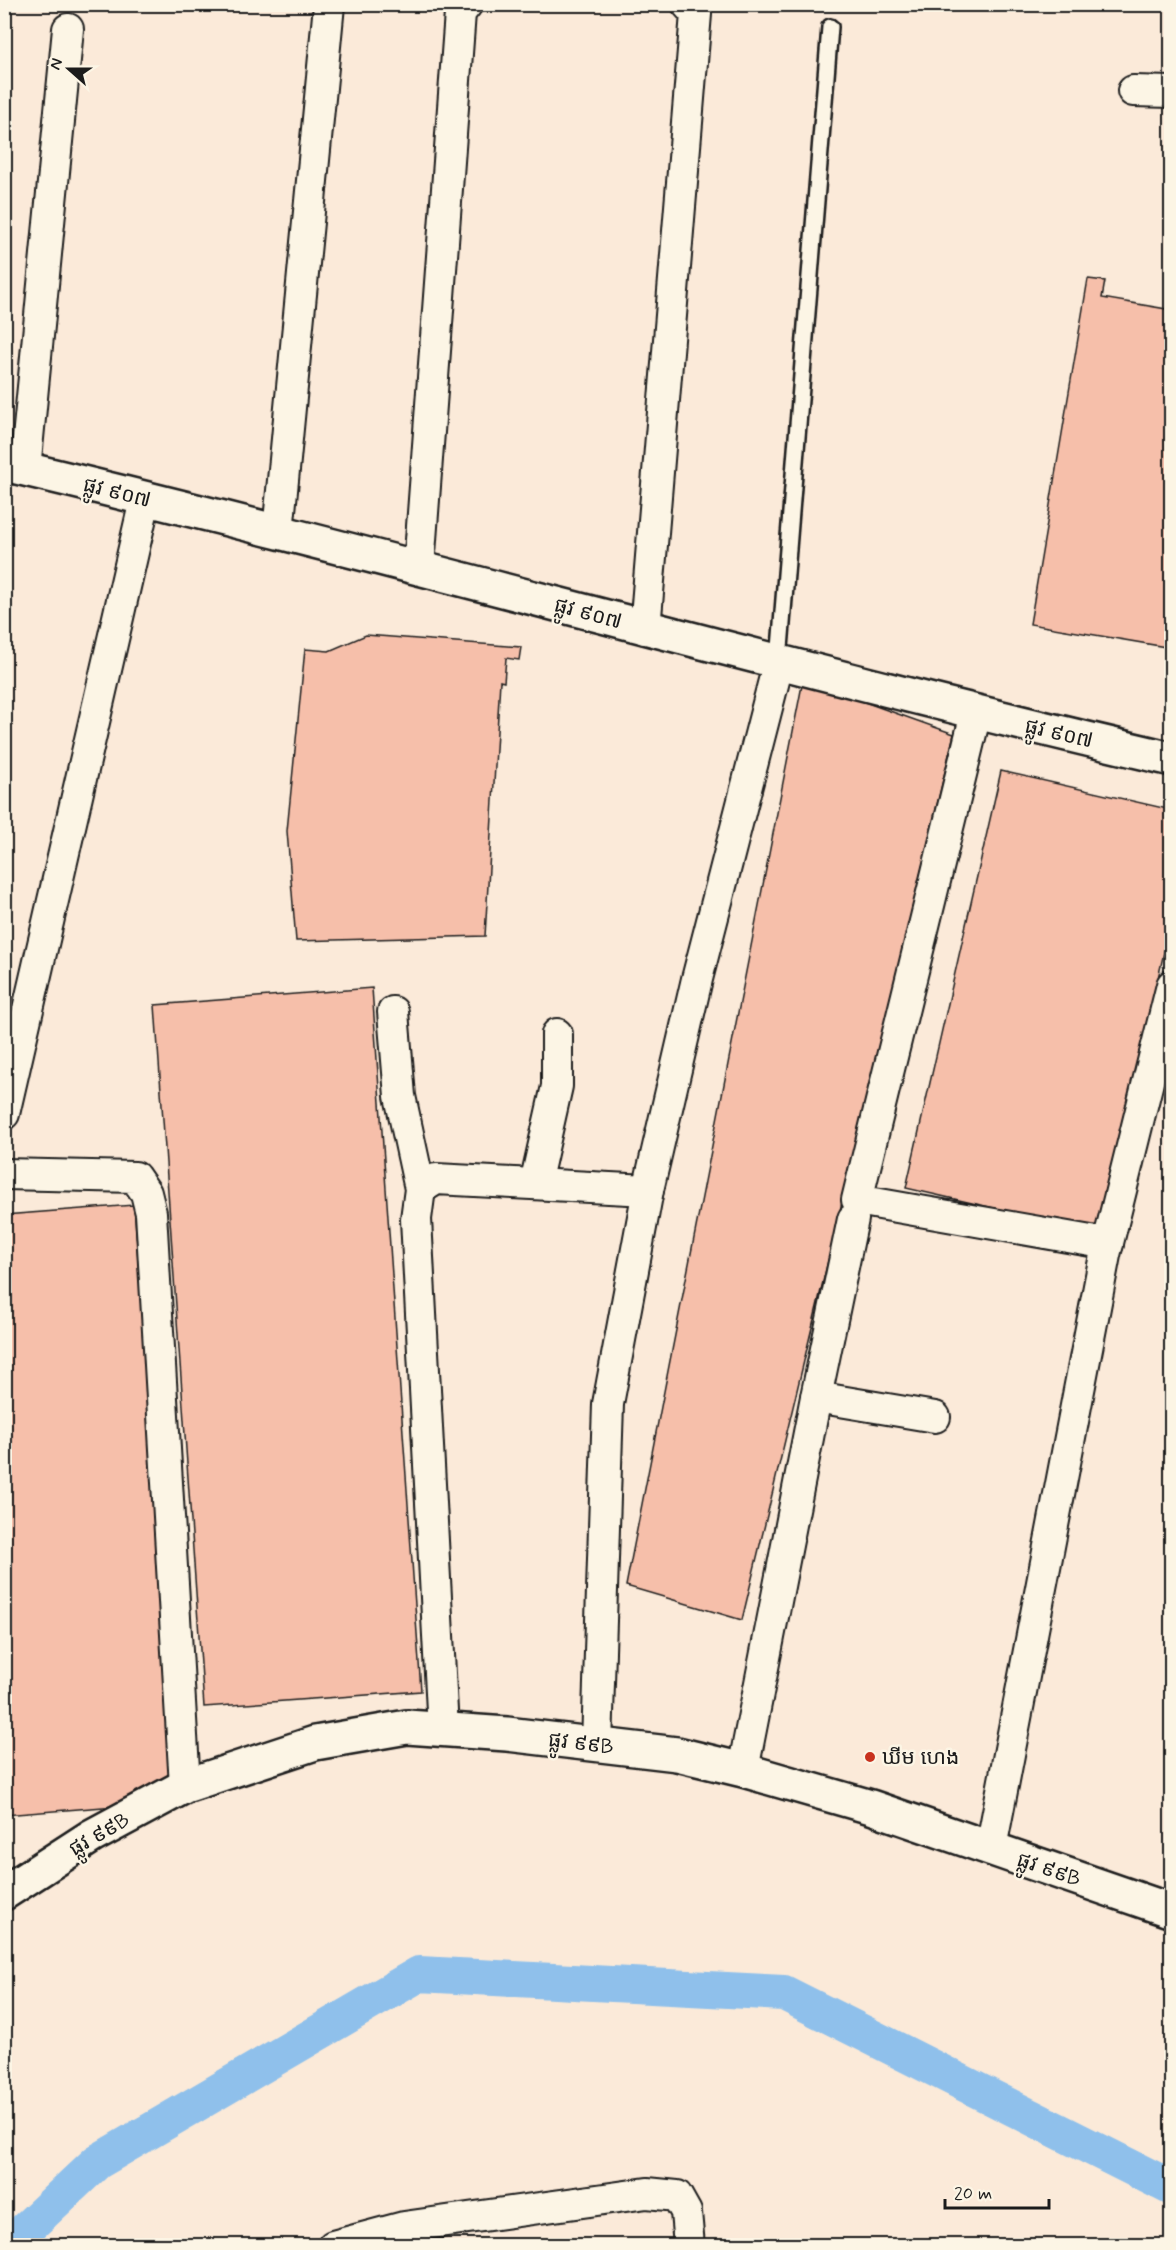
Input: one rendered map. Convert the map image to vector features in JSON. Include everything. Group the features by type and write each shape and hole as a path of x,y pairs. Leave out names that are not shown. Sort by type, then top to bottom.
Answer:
{"street":[{"path":"419,567 460,13 467,4"},
{"path":"645,629 696,14 687,4"},
{"path":"278,532 329,5"},
{"path":"14,467 68,29"},
{"path":"1133,91 1172,92"},
{"name":"ផ្លូវ ៩០៧","path":"14,467 419,567 645,629 779,661 976,713 1172,759"},
{"path":"4,1114 145,500"},
{"path":"597,1745 608,1404 648,1190 697,979 779,661"},
{"path":"976,713 857,1200 1108,1244"},
{"path":"991,1848 1108,1244 1172,985"},
{"path":"393,1012 400,1096 420,1189 416,1219 443,1730"},
{"path":"535,1184 557,1086 557,1034"},
{"path":"4,1174 135,1177 146,1193 151,1213 185,1786"},
{"path":"420,1189 436,1179 648,1190"},
{"path":"743,1770 853,1219"},
{"path":"816,1397 934,1417"},
{"name":"ផ្លូវ ៩៩B","path":"4,1893 92,1836 185,1786 315,1743 407,1727 507,1734 677,1754 743,1770 871,1807 1172,1911"},
{"path":"333,2246 404,2227 647,2193 677,2196 686,2212 689,2246"}],"lane":[{"path":"779,661 830,27"}],"building":[{"path":"1088,279 1105,281 1102,298 1172,310 1172,648 1030,624"},
{"path":"366,635 521,647 519,660 506,658 504,682 500,681 485,936 296,941 287,831 305,649 329,651"},
{"path":"803,680 954,734 742,1620 626,1586"},
{"path":"1001,771 1172,810 1172,918 1099,1232 906,1188"},
{"path":"372,988 421,1691 204,1707 155,1005"},
{"path":"134,1205 178,1801 4,1815 4,1215"}],"waterway":[{"path":"8,2246 97,2162 419,1974 784,1993 1172,2188"}],"place":[{"name":"ឃីម ហេង","path":"870,1757"}]}
